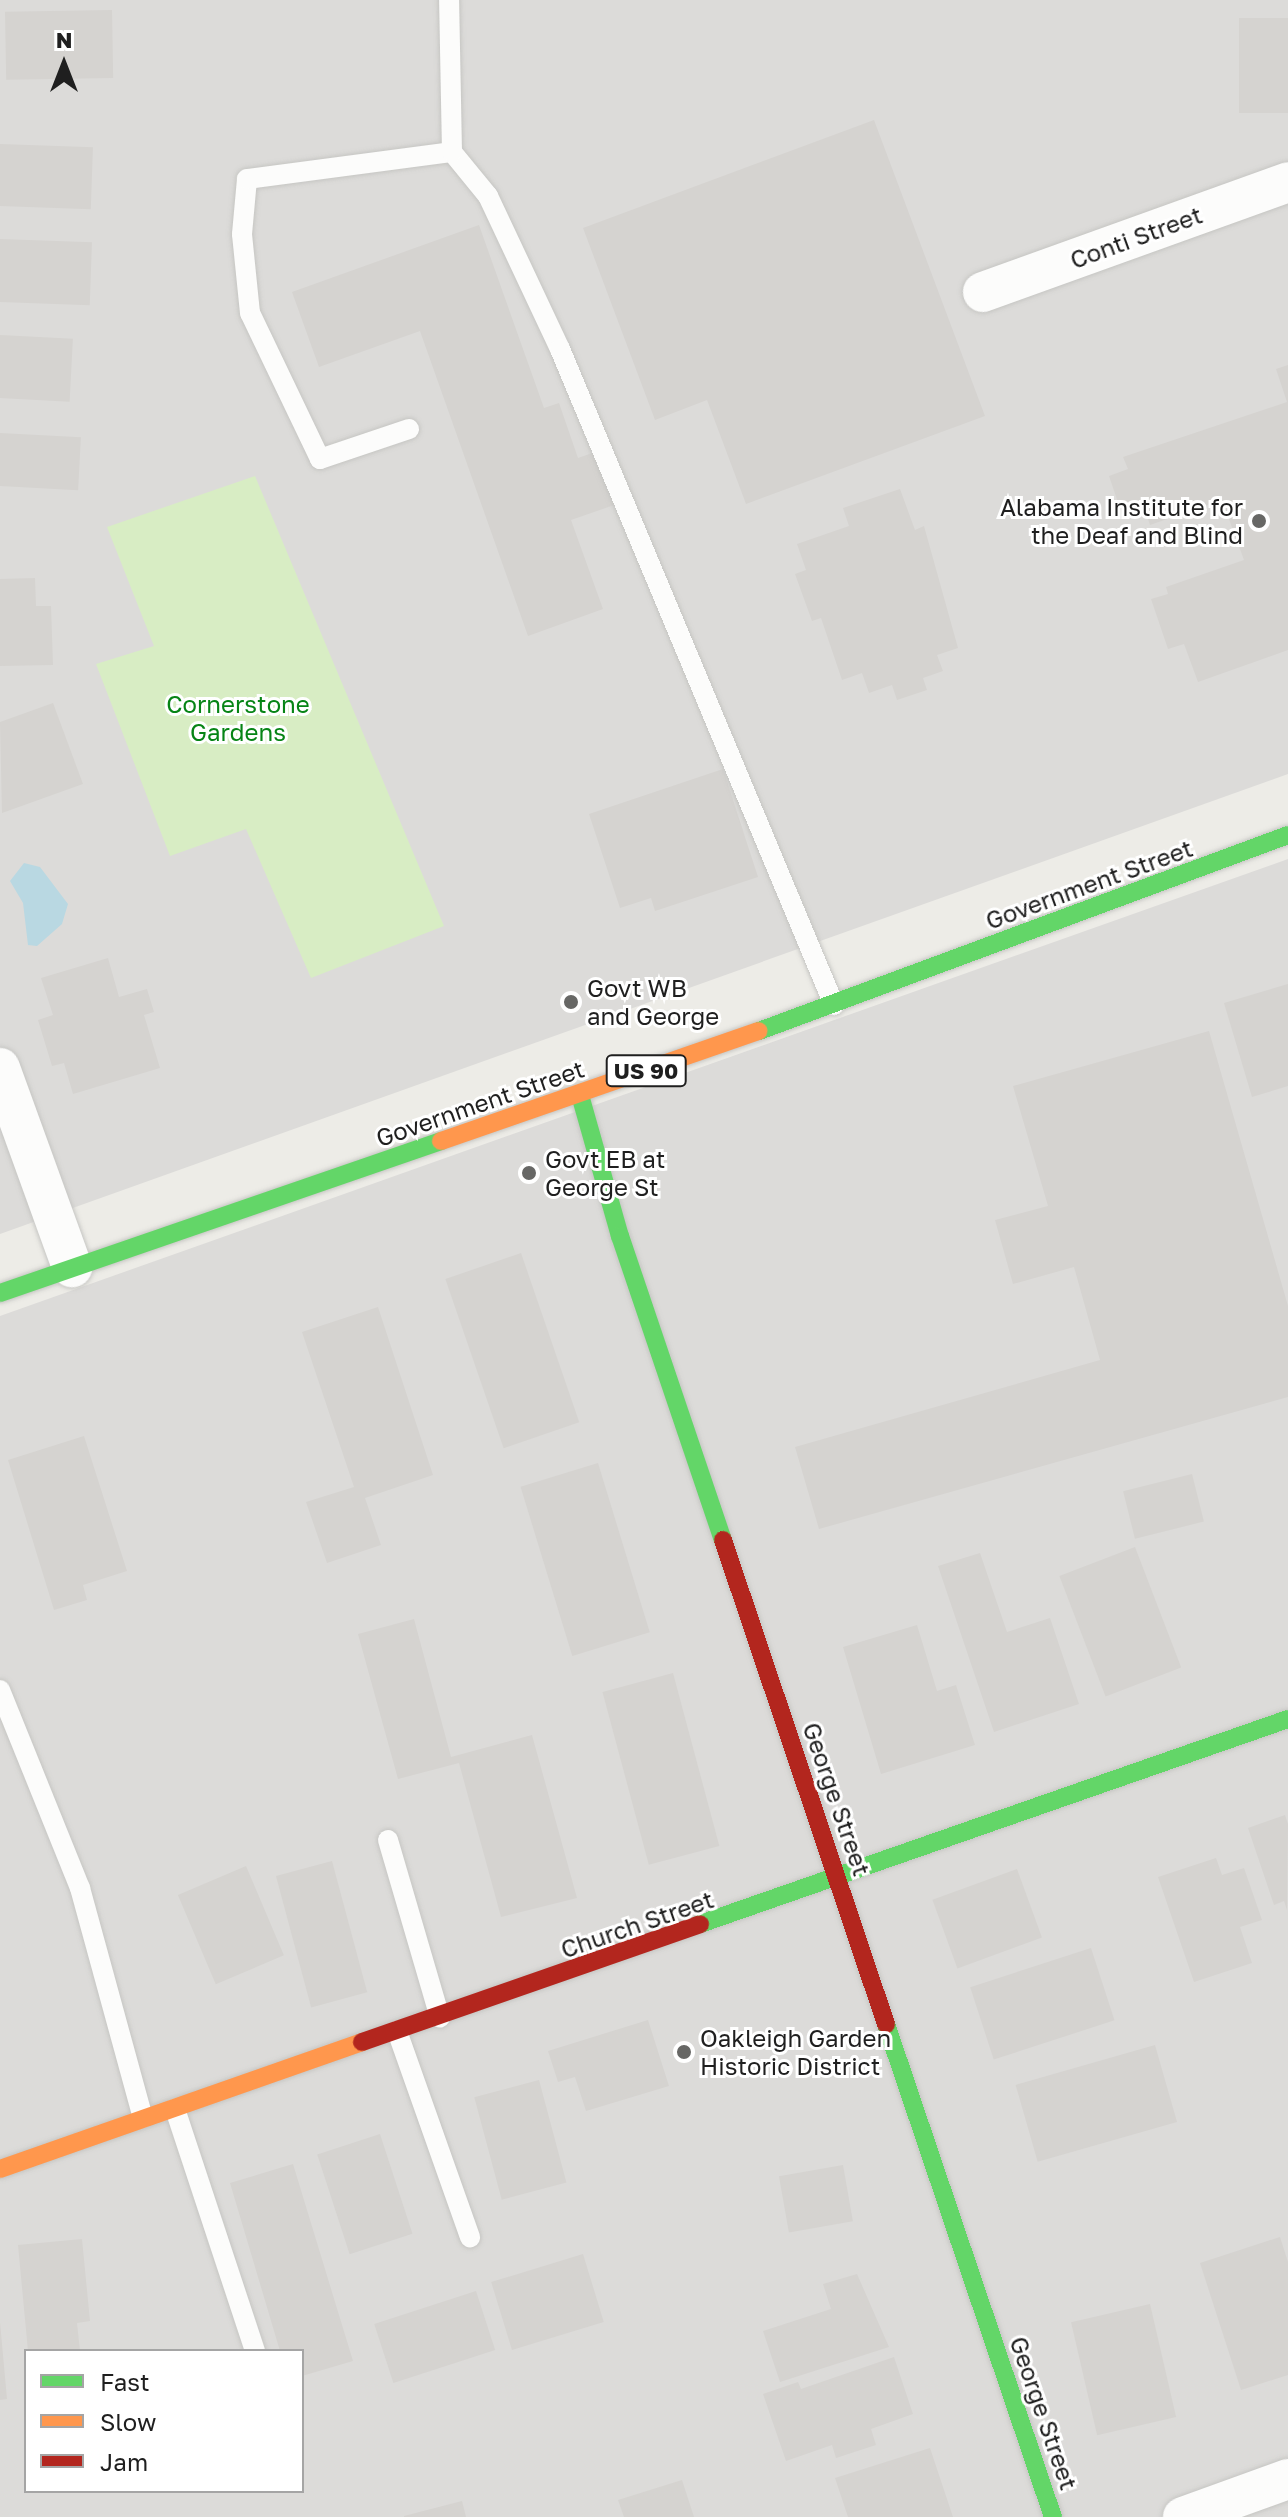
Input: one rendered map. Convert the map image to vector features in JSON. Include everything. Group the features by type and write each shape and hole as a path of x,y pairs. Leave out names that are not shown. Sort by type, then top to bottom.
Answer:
{"street":[{"name":"Conti Street","path":"983,292 1288,182"},
{"name":"Government Street","path":"0,1293 834,1005 1288,835"},
{"path":"0,1068 72,1267"},
{"name":"George Street","path":"580,1095 620,1236 1053,2517"},
{"name":"Church Street","path":"0,2169 840,1880 1288,1719"},
{"path":"1183,2517 1288,2479"}],"lane":[{"path":"449,0 452,152 488,196 560,349 834,1005"},
{"path":"409,429 320,459 250,313 242,234 247,179 452,152"},
{"path":"0,1690 80,1888 143,2118"},
{"path":"388,1840 440,2018"},
{"path":"397,2031 470,2237"},
{"path":"175,2109 254,2349"}],"shaded area":[{"path":"0,0 1288,0 1288,774 0,1234"},
{"path":"1288,859 1288,2517 0,2517 0,1316"}],"green space":[{"name":"Cornerstone Gardens","path":"255,476 444,926 311,978 246,829 170,856 96,664 154,646 107,527"}],"water":[{"path":"24,863 40,867 68,904 62,924 37,946 28,945 23,903 10,881"}],"building":[{"path":"112,10 113,78 6,80 5,12"},
{"path":"1239,18 1288,18 1288,113 1239,113"},
{"path":"874,120 985,416 746,504 707,400 655,420 583,228"},
{"path":"0,144 93,147 91,209 0,206"},
{"path":"479,225 544,408 559,403 578,458 601,450 620,503 571,520 603,609 528,636 420,331 319,367 292,292"},
{"path":"0,239 92,242 90,305 0,302"},
{"path":"0,335 73,339 70,402 0,398"},
{"name":"Alabama Institute for the Deaf and Blind","path":"1288,365 1288,650 1198,682 1184,644 1168,649 1151,599 1168,594 1166,587 1244,560 1222,500 1150,525 1145,510 1123,517 1109,476 1128,469 1123,457 1287,402 1276,369"},
{"path":"0,433 81,437 78,490 0,486"},
{"path":"900,489 915,530 924,526 958,648 937,655 943,671 923,678 927,690 897,700 892,685 869,693 862,673 842,680 821,618 812,621 795,574 806,570 797,544 849,526 843,508"},
{"path":"35,578 36,606 51,606 53,665 0,666 0,579"},
{"path":"53,703 83,784 2,813 0,722"},
{"path":"723,769 758,877 655,911 651,898 620,908 589,814"},
{"path":"108,958 119,997 147,989 154,1012 144,1015 160,1068 73,1094 64,1063 52,1066 38,1020 53,1015 41,978"},
{"path":"1288,984 1288,1086 1252,1097 1224,1003"},
{"path":"1209,1031 1288,1306 1288,1397 819,1529 795,1447 1100,1360 1074,1267 1013,1284 995,1220 1048,1206 1013,1086"},
{"path":"521,1253 579,1422 504,1448 445,1279"},
{"path":"378,1307 433,1475 365,1498 381,1545 327,1563 306,1502 354,1487 302,1332"},
{"path":"84,1436 127,1571 83,1585 87,1600 54,1610 8,1460"},
{"path":"598,1463 650,1632 572,1656 521,1487"},
{"path":"1192,1474 1204,1522 1135,1539 1123,1491"},
{"path":"1135,1547 1181,1667 1106,1696 1059,1576"},
{"path":"980,1553 1007,1632 1050,1618 1079,1704 994,1732 938,1566"},
{"path":"414,1619 451,1757 532,1735 577,1898 501,1917 459,1763 398,1779 358,1634"},
{"path":"917,1625 937,1691 956,1685 975,1745 881,1774 843,1647"},
{"path":"673,1673 719,1846 649,1865 602,1692"},
{"path":"1285,1815 1288,1824 1287,1910 1284,1901 1274,1905 1248,1828"},
{"path":"1216,1858 1222,1875 1244,1868 1262,1920 1240,1927 1252,1963 1194,1982 1158,1877"},
{"path":"332,1861 367,1992 311,2007 276,1876"},
{"path":"246,1866 284,1955 216,1984 178,1895"},
{"path":"1017,1869 1042,1938 957,1968 932,1900"},
{"path":"1091,1948 1114,2020 994,2060 970,1987"},
{"path":"648,2020 669,2086 586,2111 575,2077 558,2082 548,2051"},
{"path":"1155,2045 1177,2122 1038,2162 1016,2085"},
{"path":"539,2080 566,2182 502,2200 474,2097"},
{"path":"380,2134 412,2234 350,2254 317,2154"},
{"path":"293,2164 353,2361 304,2375 304,2349 279,2349 230,2183"},
{"path":"843,2165 853,2221 789,2232 779,2176"},
{"path":"1280,2237 1288,2262 1288,2375 1241,2390 1200,2263"},
{"path":"82,2239 90,2321 77,2323 80,2349 28,2349 18,2245"},
{"path":"583,2254 604,2322 512,2350 491,2282"},
{"path":"857,2274 889,2347 780,2382 763,2331 831,2309 823,2284"},
{"path":"476,2291 495,2350 393,2383 374,2324"},
{"path":"1150,2304 1176,2417 1097,2435 1071,2322"},
{"path":"0,2322 7,2399 0,2400"},
{"path":"894,2357 913,2414 871,2429 876,2445 836,2458 832,2445 786,2461 763,2394 798,2382 801,2389"},
{"path":"930,2448 953,2517 848,2517 835,2478"},
{"path":"682,2480 694,2517 624,2517 618,2500"},
{"path":"462,2501 466,2517 404,2517 404,2516"}],"traffic: fast":[{"path":"759,1031 1288,835"},
{"path":"580,1095 620,1236 723,1540"},
{"path":"0,1293 441,1141"},
{"path":"700,1924 1288,1719"},
{"path":"886,2024 1053,2517"}],"traffic: slow":[{"path":"441,1141 759,1031"},
{"path":"0,2169 362,2042"}],"traffic: jam":[{"path":"723,1540 886,2024"},
{"path":"362,2042 700,1924"}],"place":[{"name":"Alabama Institute for the Deaf and Blind","path":"1259,521"},
{"name":"Govt WB and George","path":"571,1002"},
{"name":"Govt EB at George St","path":"529,1173"},
{"name":"Oakleigh Garden Historic District","path":"684,2052"}]}
